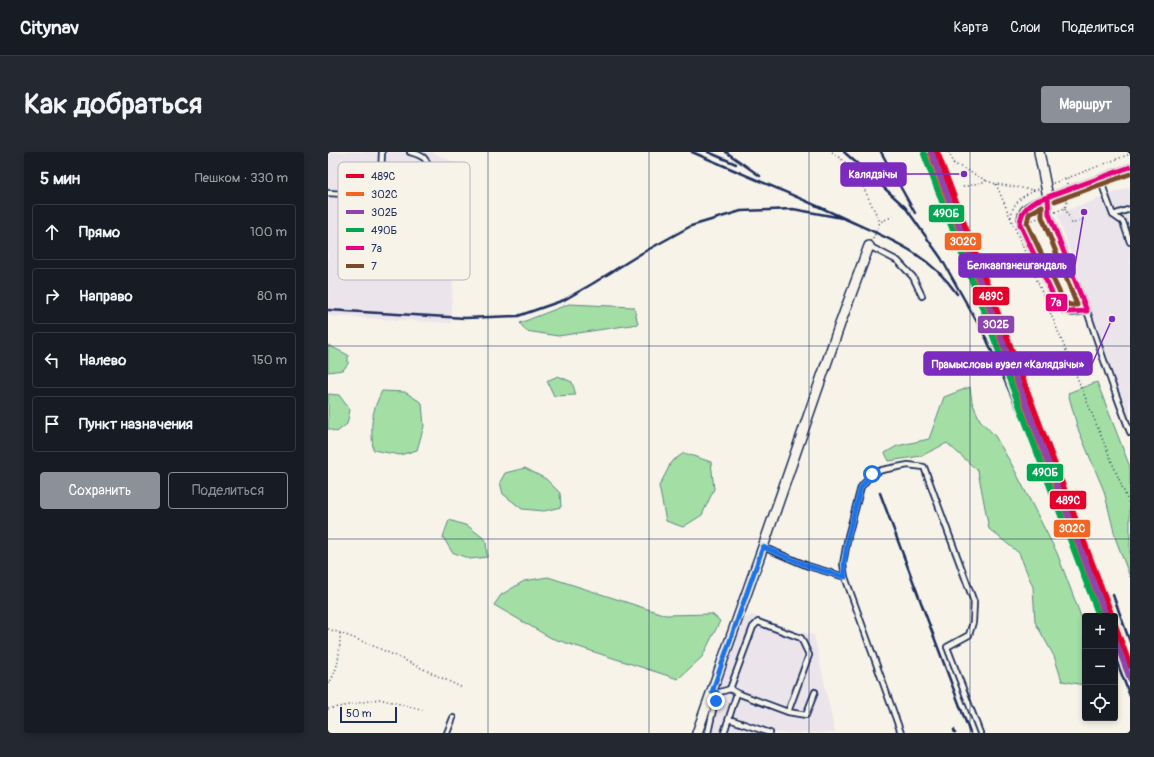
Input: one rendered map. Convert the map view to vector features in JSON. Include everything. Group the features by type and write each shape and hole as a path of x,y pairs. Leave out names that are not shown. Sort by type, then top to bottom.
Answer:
{"street":[{"path":"1039,152 1047,185 1048,197"},
{"path":"697,733 714,692 840,324 869,246"}],"lane":[{"path":"382,152 382,162"},
{"path":"410,152 424,158 426,162"},
{"path":"1087,311 1072,314 1067,313 1058,306 1020,224 1020,217 1023,210 1036,201 1130,167"},
{"path":"1104,177 1103,187 1113,215 1123,222 1130,242"},
{"path":"328,193 338,194"},
{"path":"1048,197 1049,214 1087,311 1130,432"},
{"path":"1113,215 1130,209"},
{"path":"869,246 898,261 913,277 922,296"},
{"path":"901,733 845,577 844,564 848,536 861,487 872,474 882,470 908,465 924,468 974,602 973,622 969,635 947,647 980,733"},
{"path":"763,547 808,566 845,577"},
{"path":"730,689 753,627 758,622 801,638 809,655 788,712"},
{"path":"708,733 714,692 730,689 788,712 806,715 815,692"},
{"path":"724,733 737,693"},
{"path":"447,733 453,718"},
{"path":"728,718 770,733"}],"path":[{"path":"832,152 855,170 880,222"},
{"path":"925,152 942,196"},
{"path":"949,152 955,167"},
{"path":"1011,219 1011,212 1024,195 1130,154"},
{"path":"953,163 987,181 996,184 1034,190"},
{"path":"1068,200 1130,177"},
{"path":"1065,179 1068,189 1068,200 1065,208 1072,224 1084,219"},
{"path":"963,187 987,181"},
{"path":"996,184 1130,506"},
{"path":"1014,227 1065,208"},
{"path":"869,246 880,222 896,215"},
{"path":"328,629 340,632 463,688"},
{"path":"328,684 332,679 340,654 340,632"},
{"path":"328,709 379,699 424,710"}],"shaded area":[{"path":"328,152 432,152 454,162 338,162 338,280 453,280 451,323 328,316"},
{"path":"1130,187 1130,425 1057,214"},
{"path":"752,615 793,630 814,635 835,733 703,733 713,701 719,700 721,695 718,686 744,619"}],"green space":[{"path":"569,304 634,307 638,324 558,336 526,331 520,323"},
{"path":"328,345 348,355 348,364 343,370 328,372"},
{"path":"558,376 572,382 576,395 554,396 547,381"},
{"path":"1097,382 1130,467 1130,577 1116,540 1104,491 1078,429 1068,393"},
{"path":"970,387 972,402 980,420 995,436 1012,465 1057,553 1082,619 1082,685 1062,681 1054,656 1035,622 1033,587 1019,553 989,529 978,471 947,443 921,456 889,461 885,453 897,446 929,439 944,397"},
{"path":"382,391 405,392 422,403 424,426 417,450 400,455 373,450 372,420 375,407"},
{"path":"328,394 339,395 350,410 347,424 337,432 328,429"},
{"path":"684,453 711,462 714,489 702,515 683,527 666,521 659,486 671,462"},
{"path":"525,468 546,479 560,493 561,507 544,511 522,509 503,494 500,482 505,473"},
{"path":"449,520 468,526 486,540 487,557 470,559 452,552 443,537"},
{"path":"548,577 666,615 712,614 720,621 702,657 678,679 551,638 494,605 501,595 524,581"}],"railway":[{"path":"692,152 819,207 903,246 932,266 957,294"},
{"path":"708,152 736,164"},
{"path":"726,152 760,176"},
{"path":"844,152 905,207 941,258 986,338 1046,475"},
{"path":"881,152 915,213"},
{"path":"328,310 465,318 518,316 564,300 642,253 691,226 741,211 793,209 842,218"},
{"path":"880,493 970,733"},
{"path":"1069,536 1099,613"},
{"path":"1094,582 1097,597"},
{"path":"1113,595 1130,642"},
{"path":"1118,632 1130,657"},
{"path":"1118,665 1130,696"}],"transit line":[{"name":"302Б","path":"931,152 1105,613"},
{"name":"489С","path":"937,152 1111,613"},
{"name":"490Б","path":"924,154 1098,613"},
{"name":"302С","path":"930,154 1104,613"},
{"name":"7а","path":"1048,197 1049,214 1087,311 1068,312 1058,306 1020,224 1022,216 1029,205 1036,201 1130,167"},
{"name":"7","path":"1055,201 1130,174"},
{"name":"7","path":"1042,206 1042,217 1077,305 1070,305 1064,302 1027,223 1029,214 1042,206"},
{"name":"489С","path":"1118,633 1130,666"},
{"name":"302Б","path":"1118,647 1130,679"}],"place":[{"name":"Калядзічы","path":"964,174"},
{"name":"Белкаапзнешгандаль","path":"1084,212"},
{"name":"Прамысловы вузел «Калядзічы»","path":"1112,319"}],"route":[{"path":"716,701 717,692 712,692 763,547 808,566 845,577 844,564 848,536 861,487 872,474"}]}
